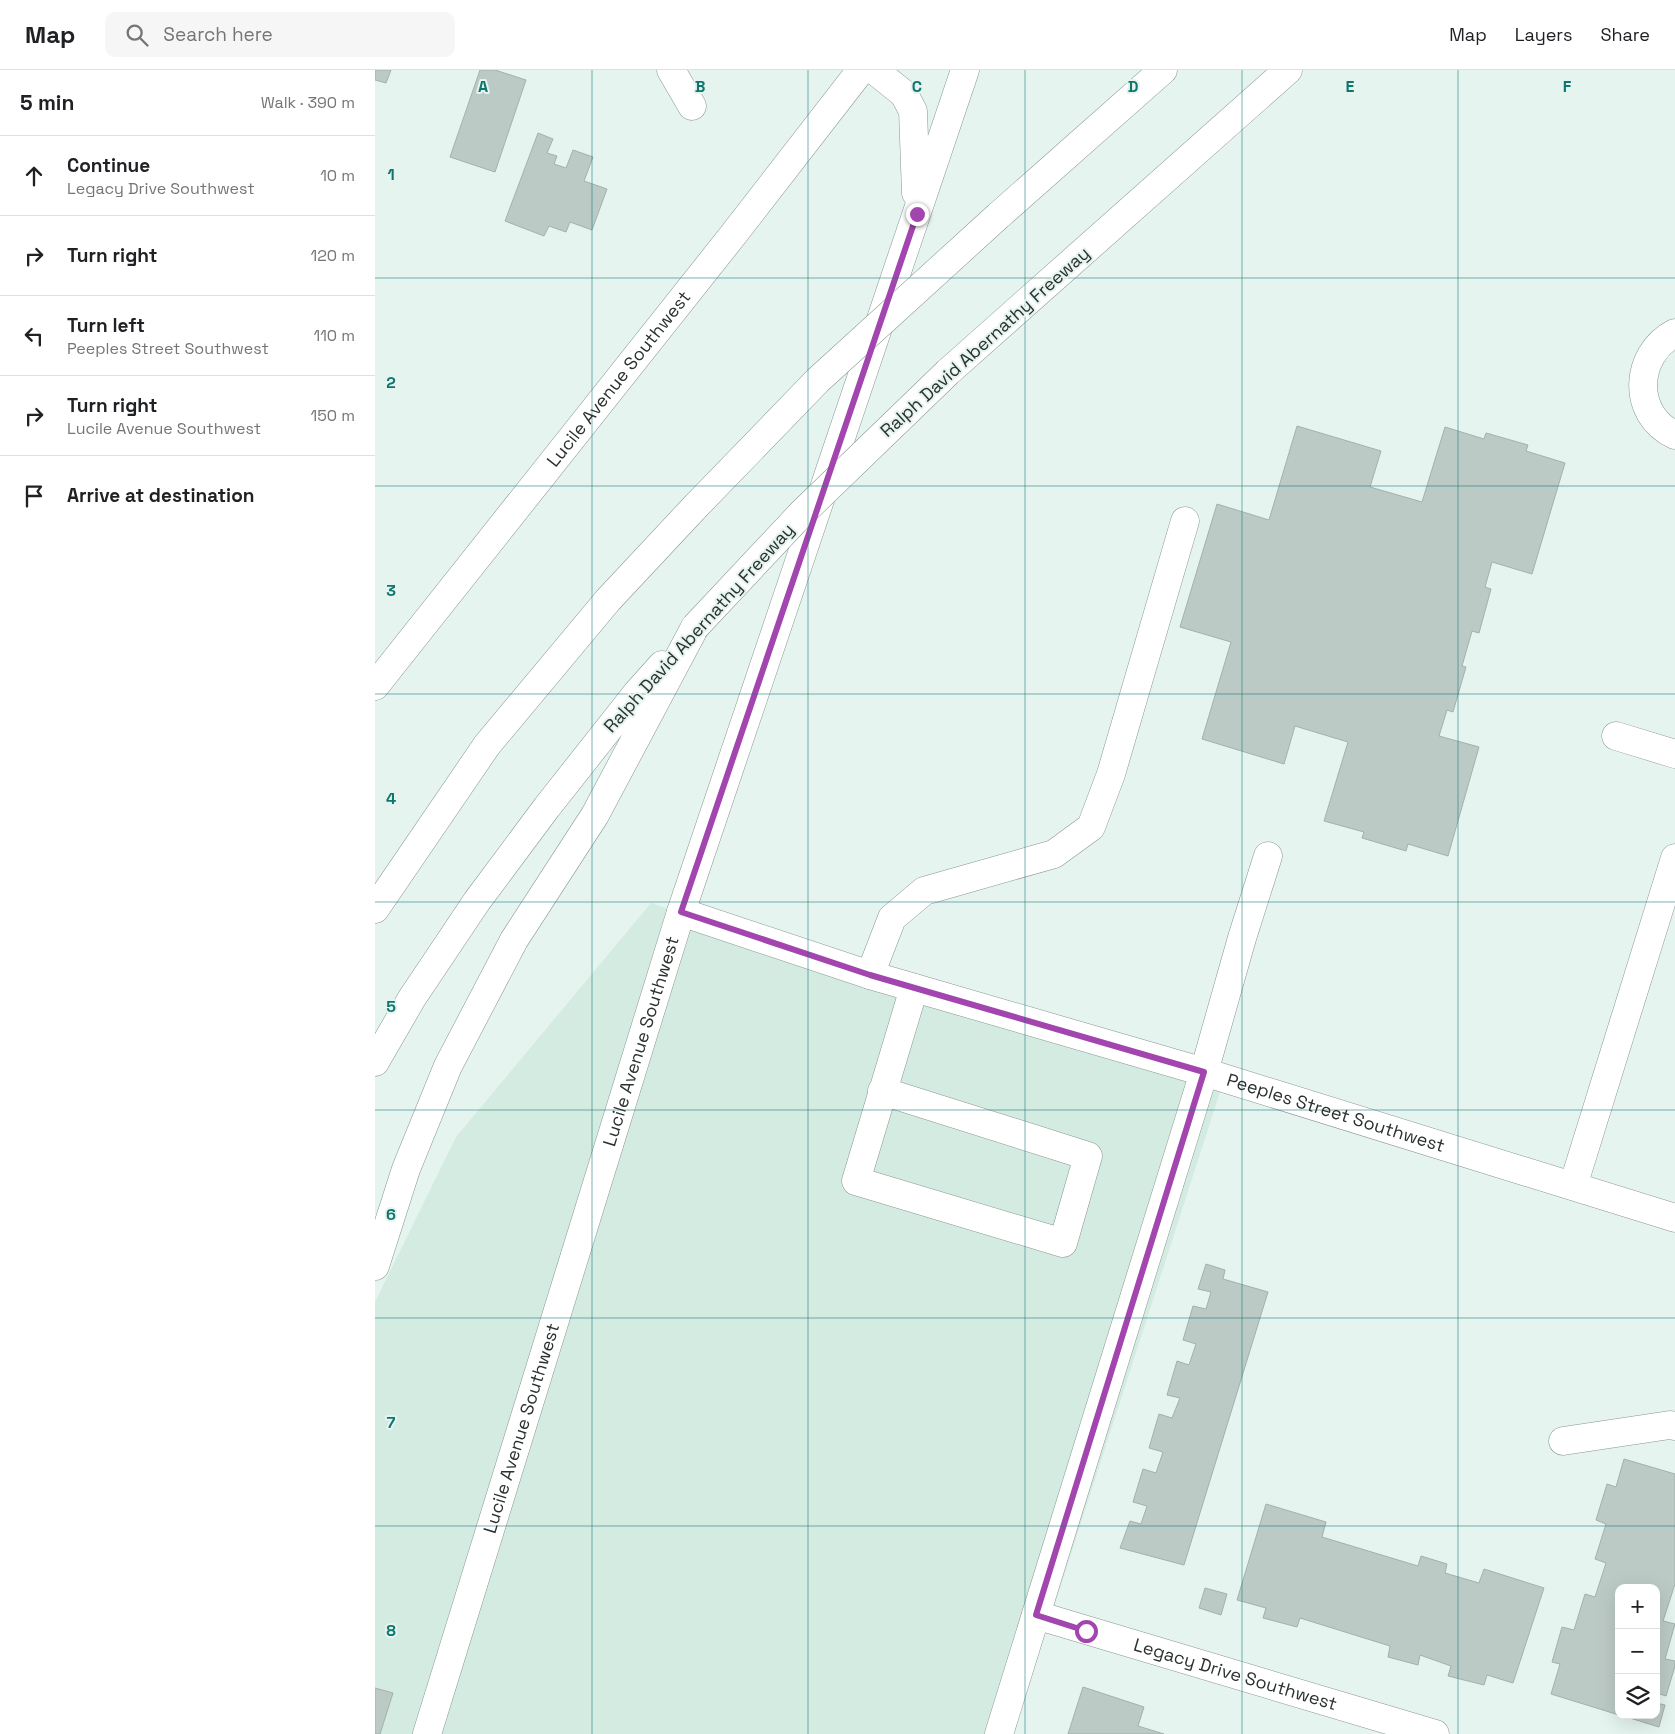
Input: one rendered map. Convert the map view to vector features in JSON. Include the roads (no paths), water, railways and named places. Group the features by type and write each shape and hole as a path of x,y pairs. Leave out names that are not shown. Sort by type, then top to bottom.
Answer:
{"main road":[{"path":"671,70 691,106"},
{"name":"Lucile Avenue Southwest","path":"375,686 733,235 861,70"},
{"path":"874,70 904,94 913,111 917,214"},
{"name":"Lucile Avenue Southwest","path":"427,1734 681,912 965,70"},
{"path":"375,909 487,745 608,600 695,507 818,380 998,216 1163,70"},
{"name":"Ralph David Abernathy Freeway","path":"375,1062 412,998 477,902 547,807 637,693 695,627 802,513 948,372 1288,70"},
{"path":"1675,333 1658,345 1647,362 1643,380 1644,400 1653,417 1667,431 1675,435"},
{"path":"870,975 892,918 924,891 1054,854 1091,827 1111,774 1185,521"},
{"path":"375,1266 406,1169 448,1066 514,940 595,815 695,627"},
{"path":"1616,736 1675,754"},
{"path":"999,1734 1204,1072 1242,938 1269,856"},
{"path":"1573,1186 1675,858"},
{"name":"Peeples Street Southwest","path":"681,912 870,975 1204,1072 1675,1218"},
{"path":"882,1091 1088,1156 1063,1243 856,1181 882,1091 913,988"},
{"path":"1563,1441 1670,1424 1675,1426"},
{"name":"Legacy Drive Southwest","path":"1036,1615 1435,1734"}]}
